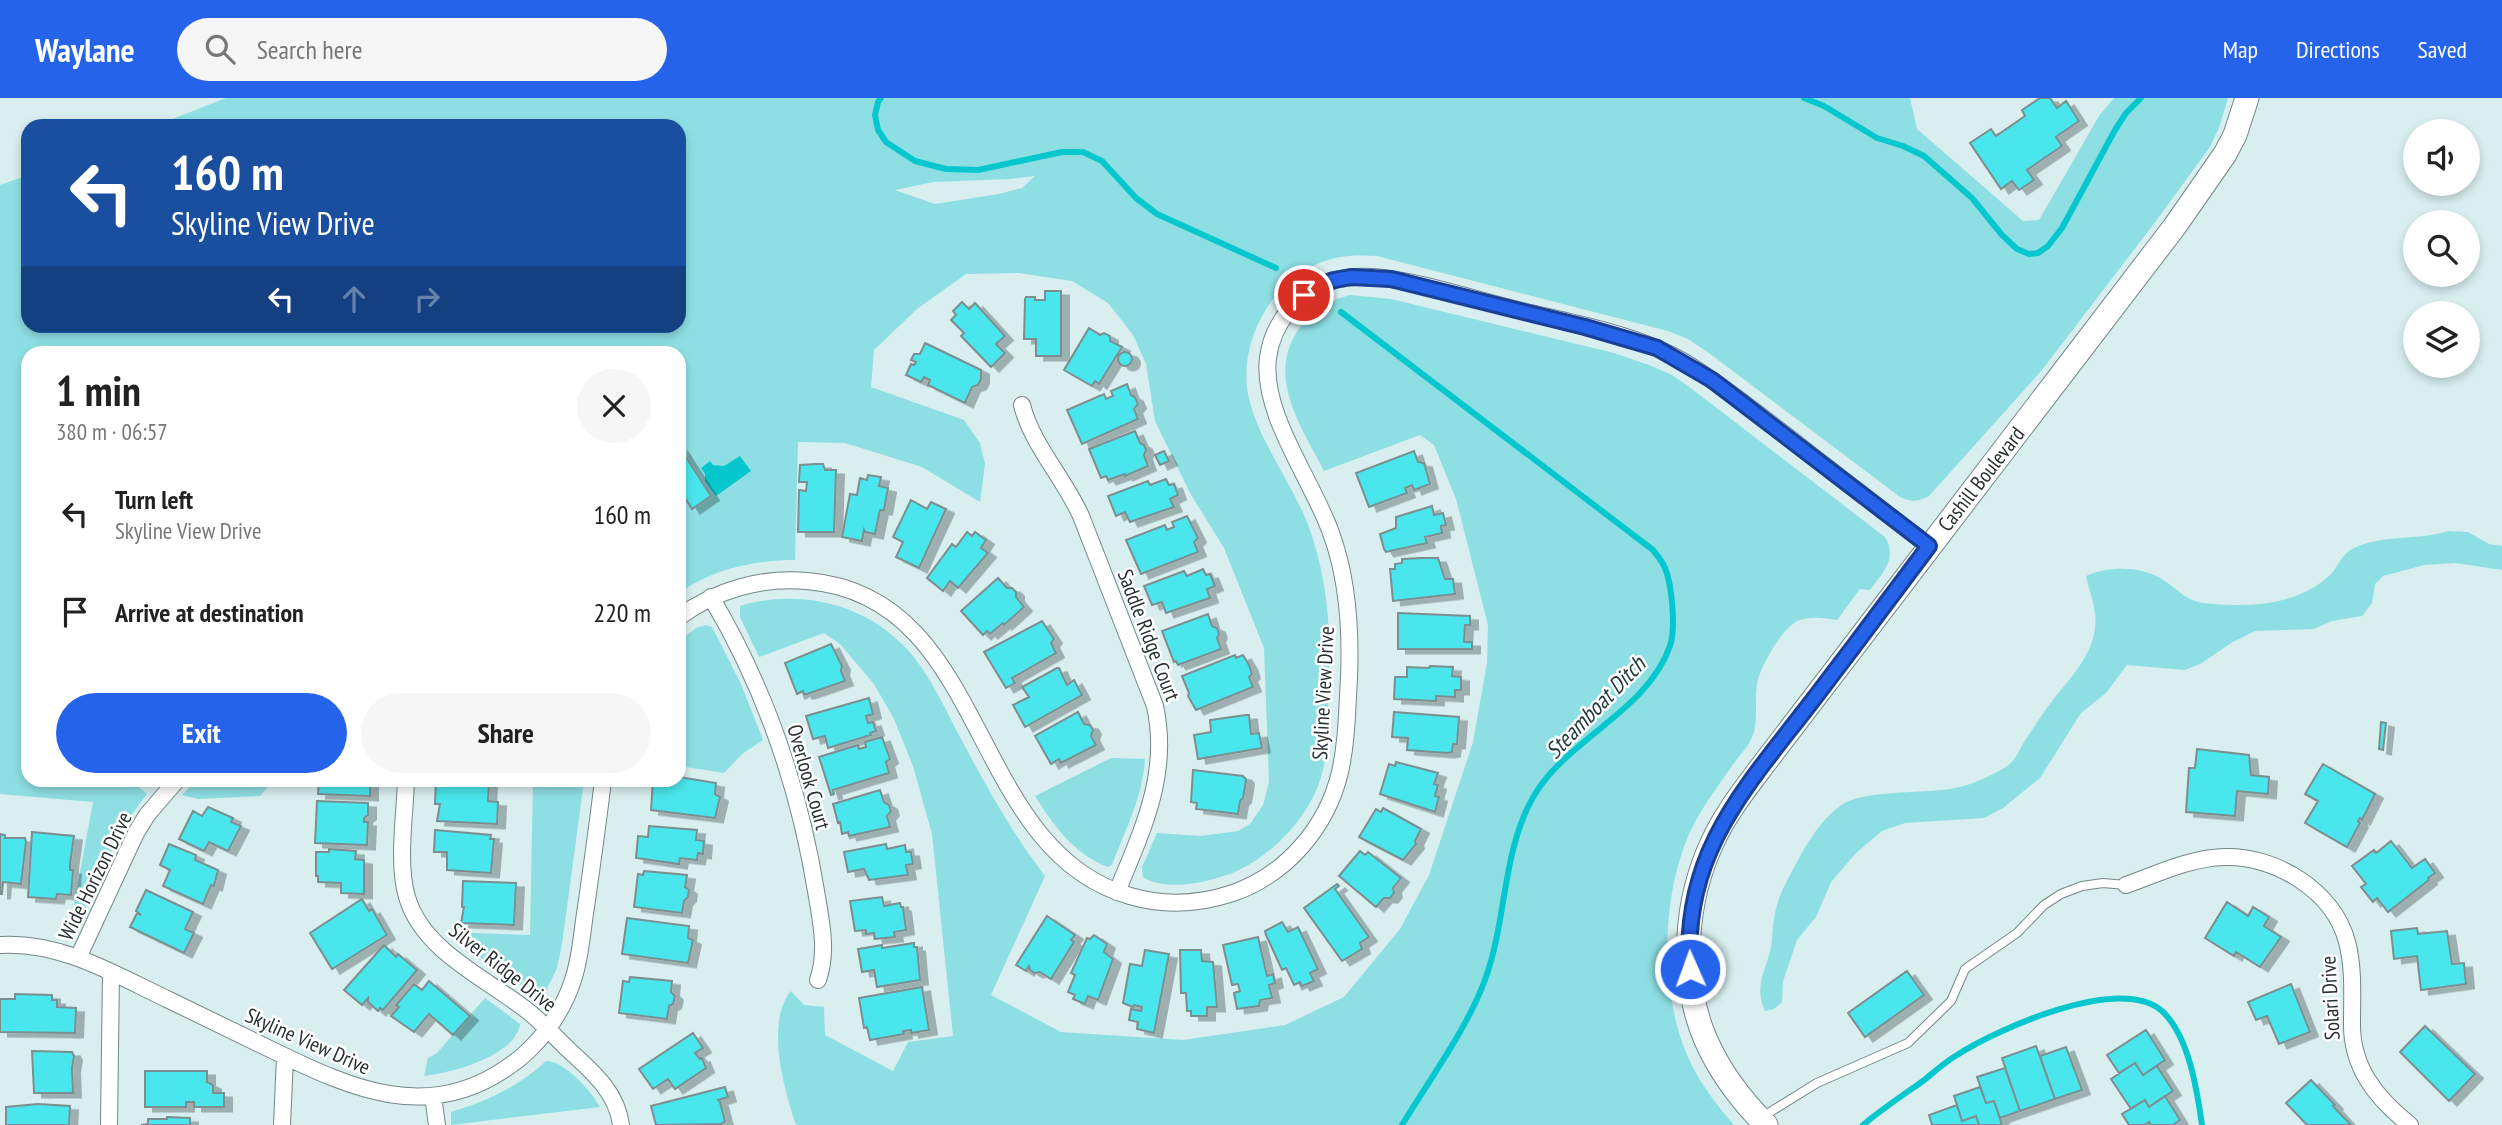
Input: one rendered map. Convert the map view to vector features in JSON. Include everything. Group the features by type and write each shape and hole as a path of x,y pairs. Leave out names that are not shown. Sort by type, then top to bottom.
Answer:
{"street":[{"name":"Cashill Boulevard","path":"1763,1122 1736,1093 1718,1064 1704,1037 1696,1010 1690,964 1689,922 1703,865 1713,842 1735,801 2206,184 2235,135 2246,98"},
{"name":"Skyline View Drive","path":"686,613 711,597 756,583 801,580 849,589 891,611 923,640 940,663 1016,800 1044,841 1075,869 1117,892 1160,902 1183,903 1208,900 1255,884 1294,856 1332,799 1340,775 1346,733 1350,653 1342,574 1332,536 1275,411 1267,380 1267,359 1279,324 1290,308 1321,285 1351,277 1391,279 1585,327 1657,348 1712,380 1929,546"},
{"name":"Saddle Ridge Court","path":"1022,405 1026,420 1071,492 1155,706 1160,730 1161,754 1154,795 1117,892"},
{"name":"Overlook Court","path":"711,597 760,692 789,774 803,827 824,938 823,966 818,980"},
{"name":"Wide Horizon Drive","path":"78,958 136,833 147,815 171,787"},
{"name":"Silver Ridge Drive","path":"406,787 404,881 413,912 440,946 529,1012 596,1075 609,1090 617,1106 621,1125"},
{"name":"Skyline View Drive","path":"0,945 26,945 78,958 328,1077 364,1090 401,1097 433,1096 459,1091 499,1073 531,1049 566,998 578,963 602,787"},
{"name":"Solari Drive","path":"2126,885 2196,861 2225,857 2276,866 2323,897 2340,923 2347,941 2351,966 2353,1037 2360,1068 2388,1108 2410,1125"},
{"path":"109,1125 111,973"},
{"path":"282,1125 285,1057"},
{"path":"433,1096 437,1125"}],"lane":[{"path":"1763,1122 1817,1083 1908,1043 1951,1001 1965,969 2017,933 2044,905 2082,886 2103,883 2126,885"}],"shaded area":[{"path":"226,98 1910,98 1917,129 2023,221 2039,220 2099,116 2114,98 2228,98 2210,147 2042,370 1929,496 1918,500 1900,497 1709,353 1688,339 1668,331 1377,256 1331,259 1307,269 1291,280 1277,294 1256,329 1250,348 1247,387 1251,406 1266,443 1305,518 1323,579 1329,643 1325,760 1309,805 1278,843 1239,870 1191,884 1153,882 1143,877 1142,867 1157,833 1201,836 1238,831 1250,824 1263,805 1269,782 1264,648 1224,548 1190,493 1155,421 1146,364 1133,335 1108,303 1072,281 1018,273 966,274 917,309 874,350 871,387 964,420 980,443 985,464 980,502 922,467 845,443 798,442 795,560 749,564 720,572 686,589 686,346 21,346 21,787 138,787 147,794 124,825 76,927 69,931 93,802 0,794 0,185 21,178 21,333 686,333 686,119 173,119","holes":["1035,176 1022,188 935,204 895,190 933,182"]},
{"path":"1350,295 1391,299 1614,353 1672,375 1885,537 1889,545 1889,559 1884,571 1870,590 1860,589 1837,620 1800,620 1787,629 1773,647 1757,684 1752,737 1693,826 1675,877 1670,905 1668,963 1670,992 1676,1019 1683,1045 1698,1077 1734,1125 796,1125 782,1075 778,1038 783,1004 791,991 804,1005 824,1007 825,1035 893,1071 908,1042 953,1036 932,834 913,766 894,719 874,684 840,644 824,633 759,657 740,617 740,606 783,599 827,603 848,609 886,630 920,665 999,807 1045,876 991,995 1061,1032 1183,1040 1285,1025 1344,997 1400,929 1429,875 1473,742 1487,663 1488,625 1456,499 1434,445 1420,435 1324,471 1297,419 1289,398 1285,371 1292,341 1299,328 1321,307"},
{"path":"740,456 751,471 716,496 705,481 701,468 710,461 713,465 724,466"},
{"path":"2448,531 2468,532 2489,544 2502,546 2502,570 2455,563 2424,565 2383,576 2375,584 2372,603 2362,616 2332,621 2314,629 2255,631 2231,643 2202,663 2185,670 2127,665 2106,693 2081,713 2040,778 2003,808 1984,818 1905,823 1882,831 1856,853 1831,882 1816,917 1797,940 1783,981 1782,1002 1774,1009 1765,1011 1761,1001 1761,983 1771,949 1779,898 1816,831 1833,811 1851,800 1880,794 1960,787 1988,776 2012,762 2046,709 2078,669 2090,646 2095,621 2086,576 2104,570 2134,570 2162,579 2197,602 2253,605 2287,599 2303,593 2330,575 2343,557 2354,548 2377,541"},
{"path":"706,625 712,627 741,684 763,740 742,754 724,773 686,767 686,636"},
{"path":"1111,758 1145,759 1133,813 1112,865 1108,867 1075,847 1057,828 1035,796"},
{"path":"190,787 268,787 260,796 198,799 182,795"},
{"path":"533,787 583,787 562,944 557,968 543,997 538,998 445,932 530,935"},
{"path":"485,998 520,1024 516,1035 495,1054 481,1061 424,1076 428,1058 437,1053"},
{"path":"546,1061 569,1071 584,1085 600,1107 451,1125 451,1112 502,1092"}],"building":[{"path":"2040,98 2050,98 2057,108 2066,101 2079,121 2056,137 2062,146 2027,170 2034,180 2019,190 2012,181 2001,189 1970,143 1991,129 1996,136 2025,116 2022,110"},
{"path":"1045,291 1061,291 1061,356 1036,356 1036,339 1024,339 1025,299 1035,297 1035,300 1045,300"},
{"path":"962,302 969,309 975,303 1005,336 996,344 1005,353 991,367 961,336 964,333 951,320 956,315 953,311"},
{"path":"1089,328 1100,335 1104,333 1110,336 1110,341 1122,347 1099,384 1095,381 1092,386 1064,370"},
{"path":"925,343 981,370 981,379 978,385 972,387 965,403 928,385 930,380 924,377 921,382 906,375 911,364 916,362 911,360 914,354 920,354"},
{"path":"1122,352 1128,352 1132,359 1128,366 1122,366 1118,362 1118,356"},
{"path":"1127,384 1138,404 1134,409 1138,419 1082,444 1067,410 1104,394 1106,399 1113,396 1111,391"},
{"path":"1135,431 1146,450 1144,455 1148,466 1125,476 1108,480 1106,476 1101,478 1089,449"},
{"path":"1164,451 1169,461 1160,465 1155,455"},
{"path":"1414,451 1418,462 1424,463 1430,484 1414,490 1412,485 1405,488 1407,493 1369,507 1356,473"},
{"path":"686,457 711,496 692,509 686,499"},
{"path":"823,464 825,470 836,470 834,532 798,532 799,490 806,491 807,482 799,482 800,465"},
{"path":"868,475 881,477 879,486 888,488 884,510 880,510 875,534 864,530 862,541 842,537 850,494 857,495 860,478 867,480"},
{"path":"1166,479 1169,485 1174,484 1178,495 1170,499 1174,507 1130,522 1125,512 1116,516 1108,496 1148,481 1150,485"},
{"path":"911,500 927,509 931,502 946,509 919,568 896,557 903,542 893,537"},
{"path":"1432,506 1434,515 1443,513 1446,525 1441,526 1442,533 1425,537 1427,543 1386,552 1380,534 1396,528 1396,517"},
{"path":"1187,516 1198,538 1194,542 1198,552 1141,574 1126,540 1165,525 1167,530 1174,527 1172,522"},
{"path":"967,532 972,536 975,532 986,540 981,548 988,553 958,588 950,581 943,591 927,578 952,544 956,547"},
{"path":"1438,558 1445,579 1453,579 1455,594 1393,601 1390,569 1395,569 1395,564 1402,563 1402,559"},
{"path":"1203,569 1206,575 1210,574 1215,586 1207,589 1210,598 1166,613 1162,602 1152,605 1144,586 1184,571 1187,576"},
{"path":"998,578 1007,588 1016,592 1016,597 1024,607 1004,625 1003,623 990,634 987,631 983,635 961,611"},
{"path":"1398,613 1470,616 1470,625 1465,625 1464,642 1472,642 1472,649 1398,649"},
{"path":"1208,614 1212,626 1217,628 1221,649 1178,665 1174,662 1162,631"},
{"path":"1042,621 1054,639 1051,643 1056,653 1012,678 1015,683 1006,688 984,652"},
{"path":"831,644 842,666 845,681 807,694 803,691 797,694 785,663"},
{"path":"1235,655 1236,658 1243,655 1249,665 1252,674 1249,677 1253,687 1196,710 1182,676"},
{"path":"1407,667 1453,667 1452,676 1461,677 1461,690 1455,690 1455,697 1436,696 1436,701 1394,699 1395,677 1407,677"},
{"path":"1057,668 1067,685 1074,680 1082,695 1025,727 1013,705 1029,697 1022,687"},
{"path":"869,698 873,714 866,716 868,723 873,722 876,731 870,733 871,735 828,748 825,736 813,739 806,716"},
{"path":"1078,712 1084,724 1090,725 1093,730 1091,736 1096,745 1061,763 1059,759 1051,764 1035,736"},
{"path":"1394,712 1459,717 1457,744 1453,744 1452,752 1447,753 1407,750 1408,738 1392,737"},
{"path":"1249,715 1251,734 1259,733 1262,748 1198,759 1194,735 1211,732 1210,720"},
{"path":"2381,722 2386,723 2383,750 2379,749"},
{"path":"882,737 890,759 886,762 889,773 833,790 834,794 831,795 819,757 858,745 859,749 866,747 865,742"},
{"path":"2197,749 2249,755 2251,775 2269,777 2268,794 2237,791 2235,816 2186,812 2189,768 2195,768"},
{"path":"1396,762 1438,773 1434,784 1438,785 1435,796 1439,797 1435,812 1380,794 1389,764 1395,766"},
{"path":"2323,764 2375,794 2362,820 2360,818 2358,821 2360,823 2347,847 2305,823 2318,801 2305,794"},
{"path":"1193,770 1243,776 1246,779 1245,787 1238,814 1196,809 1197,803 1191,802"},
{"path":"686,778 716,783 715,794 720,797 715,818 651,810 653,787 686,787"},
{"path":"318,787 370,787 370,796 318,794"},
{"path":"436,787 489,787 488,801 498,802 497,824 437,821 440,804 435,804"},
{"path":"880,790 891,811 887,816 890,827 849,836 848,832 842,834 833,804"},
{"path":"317,801 368,803 368,815 364,818 364,822 368,822 367,845 315,843"},
{"path":"208,807 233,818 231,822 241,826 228,851 209,842 204,851 179,839 193,811 202,816"},
{"path":"1383,808 1421,829 1416,844 1403,860 1359,837 1376,809 1381,812"},
{"path":"649,826 697,830 696,840 704,841 703,854 698,853 697,860 680,858 679,864 636,858 638,836 648,837"},
{"path":"435,830 491,835 490,839 494,839 491,873 447,870 447,852 434,852"},
{"path":"32,832 74,836 70,864 70,870 73,870 71,895 57,894 56,899 28,897"},
{"path":"0,834 5,835 5,838 25,838 26,842 21,884 3,882 2,894 0,894"},
{"path":"2391,841 2412,868 2425,859 2435,873 2388,912 2377,898 2373,902 2361,887 2366,884 2352,866"},
{"path":"169,844 196,855 195,860 218,870 214,886 211,885 203,904 163,886 170,870 160,865"},
{"path":"886,844 887,849 905,845 906,852 911,852 913,864 906,865 908,875 869,880 864,869 848,872 844,852"},
{"path":"329,849 356,851 355,859 364,860 364,894 341,893 341,883 318,882 316,852 329,852"},
{"path":"1360,851 1365,855 1368,852 1401,878 1393,888 1394,893 1390,898 1384,898 1376,907 1339,876"},
{"path":"644,871 687,875 685,887 689,890 682,913 634,907 638,874 643,875"},
{"path":"463,881 516,883 514,925 461,923 464,907"},
{"path":"1337,884 1339,886 1335,889 1369,937 1360,943 1362,949 1342,961 1304,908"},
{"path":"146,890 193,912 185,929 194,933 184,953 130,927 137,913 141,915 136,911"},
{"path":"882,897 884,906 900,903 903,907 906,930 894,932 895,937 875,939 874,933 866,934 866,930 855,931 850,901"},
{"path":"362,899 369,911 372,909 387,935 332,969 310,933"},
{"path":"2227,902 2248,916 2253,907 2269,917 2264,926 2281,937 2260,967 2236,952 2234,956 2205,938"},
{"path":"1047,916 1075,935 1071,940 1074,942 1051,979 1040,972 1035,973 1029,966 1026,971 1016,965"},
{"path":"627,918 689,926 688,938 693,940 688,963 622,954"},
{"path":"1282,922 1288,932 1298,927 1318,969 1310,973 1314,981 1302,986 1300,982 1294,985 1286,968 1282,970 1265,931"},
{"path":"2417,928 2418,934 2447,931 2452,964 2464,963 2466,984 2421,990 2417,956 2394,959 2391,931"},
{"path":"1094,935 1107,944 1104,952 1113,959 1098,1000 1088,996 1085,1004 1073,999 1075,995 1068,992 1075,975 1071,973 1087,938 1090,939"},
{"path":"1258,937 1267,976 1273,974 1275,983 1269,985 1272,998 1260,1000 1259,1006 1237,1009 1234,993 1240,991 1238,984 1232,985 1223,945"},
{"path":"914,943 914,947 917,947 920,980 877,987 874,970 862,972 858,949"},
{"path":"384,945 396,957 398,954 417,970 383,1010 380,1008 378,1011 368,1002 368,998 362,1005 344,990"},
{"path":"1145,950 1169,954 1154,1033 1137,1029 1138,1022 1129,1020 1131,1009 1141,1011 1142,1007 1123,1003 1130,964 1142,966"},
{"path":"1180,950 1201,950 1202,961 1213,962 1217,1007 1207,1007 1207,1016 1191,1016 1191,1011 1187,1011 1186,993 1181,993"},
{"path":"1907,971 1924,995 1865,1037 1848,1013"},
{"path":"630,977 672,981 671,992 675,996 673,1004 669,1006 667,1019 619,1013 623,981 629,982"},
{"path":"429,981 470,1016 453,1035 429,1014 414,1032 391,1016 399,1007 396,1005 414,984 422,990"},
{"path":"2291,984 2310,1032 2279,1044 2267,1016 2256,1020 2248,1002"},
{"path":"922,987 929,1030 911,1033 911,1030 903,1031 904,1034 870,1040 867,1027 864,1028 859,998"},
{"path":"15,994 52,995 52,1000 57,1000 57,1007 76,1008 75,1033 0,1032 0,999 15,999"},
{"path":"2425,1026 2475,1074 2449,1101 2400,1052"},
{"path":"2146,1030 2165,1060 2143,1075 2135,1063 2119,1073 2107,1055"},
{"path":"693,1033 703,1048 695,1053 702,1058 706,1068 675,1089 668,1079 653,1089 639,1069"},
{"path":"2036,1046 2055,1099 2020,1111 2002,1058"},
{"path":"2066,1047 2082,1090 2055,1099 2040,1056"},
{"path":"32,1051 72,1052 73,1093 34,1093"},
{"path":"2135,1063 2143,1075 2157,1066 2173,1091 2149,1107 2145,1100 2131,1109 2111,1079"},
{"path":"2005,1068 2020,1111 2000,1118 1994,1101 1986,1103 1977,1077"},
{"path":"145,1071 207,1071 207,1082 213,1085 213,1093 224,1093 224,1107 194,1107 194,1102 186,1102 186,1107 145,1107"},
{"path":"2311,1080 2351,1125 2307,1125 2286,1103"},
{"path":"725,1087 728,1097 718,1100 725,1121 721,1124 656,1125 651,1106"},
{"path":"1980,1087 1986,1103 1994,1101 2002,1125 1979,1125 1976,1116 1962,1121 1954,1096"},
{"path":"2165,1096 2180,1120 2173,1125 2151,1125 2149,1122 2145,1125 2129,1125 2122,1114 2145,1100 2149,1107"},
{"path":"38,1104 70,1106 69,1125 6,1125 6,1107"},
{"path":"1957,1105 1962,1121 1976,1116 1979,1125 1932,1125 1929,1115"},
{"path":"190,1118 190,1125 141,1125 148,1124 148,1119"}],"waterway":[{"name":"Steamboat Ditch","path":"881,98 875,115 878,130 886,142 915,161 946,169 978,170 1062,152 1083,152 1102,161 1136,198 1157,214 1276,268"},
{"name":"Steamboat Ditch","path":"1804,98 1824,106 1877,138 1924,156 1972,198 2002,235 2017,249 2029,254 2038,253 2048,246 2062,228 2115,130 2126,113 2141,98"},
{"name":"Steamboat Ditch","path":"1341,312 1653,550 1665,568 1672,607 1672,638 1659,669 1644,689 1550,774 1524,815 1516,837 1493,954 1479,996 1402,1125"},
{"name":"Steamboat Ditch","path":"1863,1125 1953,1058 2000,1032 2059,1009 2118,999 2143,1001 2162,1011 2171,1022 2179,1034 2190,1064 2202,1125"}],"route":[{"path":"1304,295 1334,280 1351,277 1391,279 1585,327 1657,348 1712,380 1929,546 1735,801 1723,821 1703,865 1695,894 1689,922 1690,969"}]}
